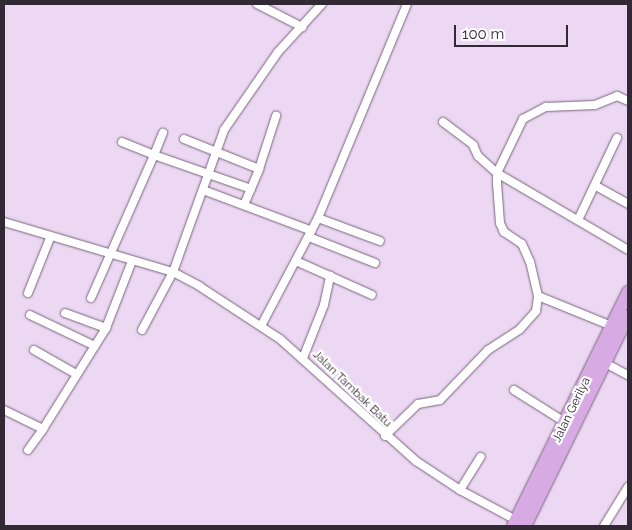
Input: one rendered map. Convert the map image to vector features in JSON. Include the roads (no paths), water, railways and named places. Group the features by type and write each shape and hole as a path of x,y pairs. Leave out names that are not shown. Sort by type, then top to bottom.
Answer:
{"highway":[{"name":"Jalan Gerilya","path":"523,525 566,423 628,292"},
{"name":"Jalan Gerilya","path":"523,525 628,316"}],"street":[{"path":"257,4 302,28"},
{"path":"142,330 173,272 227,124 278,52 322,4"},
{"path":"261,326 318,218 407,4"},
{"path":"384,436 418,404 440,400 488,350 520,329 536,311 538,296 525,250 519,240 504,232 500,223 497,173 514,132 532,112 546,107 596,104 617,96 628,101"},
{"path":"244,205 259,169 276,116"},
{"path":"443,122 473,145 478,156 497,173 628,250"},
{"path":"91,298 163,133"},
{"path":"578,220 596,186 617,138"},
{"path":"184,139 259,169"},
{"path":"122,142 209,172 251,189"},
{"path":"596,186 628,204"},
{"path":"203,190 244,205 375,263"},
{"path":"318,218 380,241"},
{"name":"Jalan Tambak Batu","path":"4,222 50,238 173,272 261,326 303,358 384,436 460,490 523,525"},
{"path":"28,293 50,238"},
{"path":"28,450 106,328 132,261"},
{"path":"296,261 372,295"},
{"path":"303,358 324,305 330,276"},
{"path":"538,296 612,326"},
{"path":"65,313 106,328"},
{"path":"30,315 95,346"},
{"path":"34,350 76,374"},
{"path":"605,363 628,376"},
{"path":"514,390 566,423"},
{"path":"4,410 43,429"},
{"path":"460,490 481,457"},
{"path":"604,526 628,487"}]}
